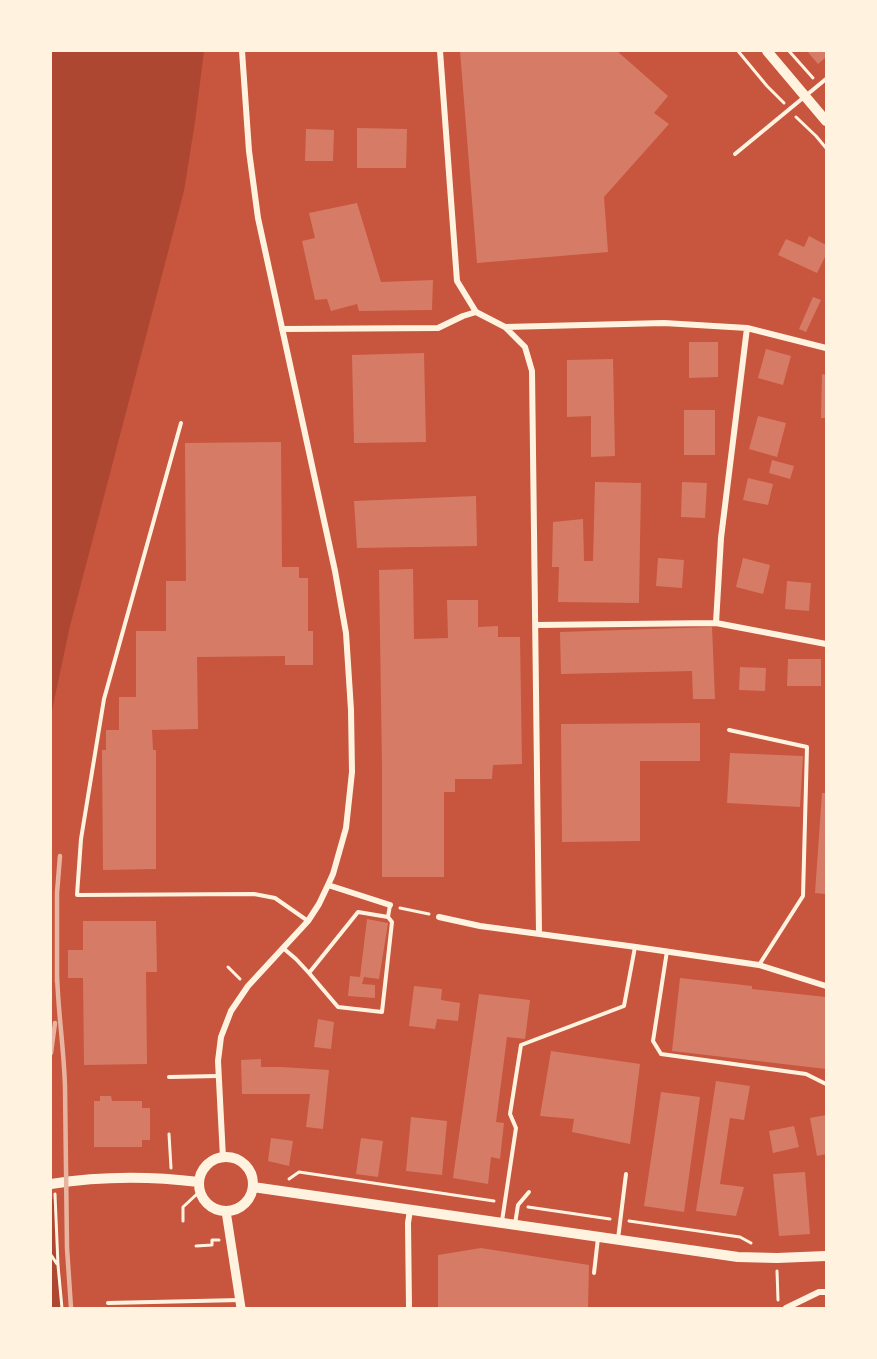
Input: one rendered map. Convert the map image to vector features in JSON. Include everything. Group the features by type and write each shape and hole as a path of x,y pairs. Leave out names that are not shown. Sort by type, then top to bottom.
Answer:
{"main road":[{"path":"767,51 826,121"},
{"path":"224,1158 232,1158 245,1166 250,1172 253,1187 247,1202 234,1210 226,1211 210,1206 204,1199 200,1186 202,1173 207,1165 224,1158"},
{"path":"53,1184 107,1178 172,1178 200,1186"},
{"path":"253,1187 738,1257 826,1256"}],"street":[{"path":"224,1158 218,1076 221,1037 231,1011 248,986 308,921 319,904 333,874 346,828 352,772 346,633 335,571 258,218 249,151 242,51"},
{"path":"440,51 457,281 476,312 505,327 525,347 532,371 539,933"},
{"path":"282,329 438,328 476,312"},
{"path":"505,327 664,323 747,328 826,348"},
{"path":"716,623 721,538 747,328"},
{"path":"536,625 716,623 826,644"},
{"path":"328,885 390,905"},
{"path":"439,916 480,926 636,946 759,966 826,986"},
{"path":"409,1308 408,1223 410,1209"},
{"path":"226,1211 241,1304"},
{"path":"786,1308 819,1292 826,1292"}],"lane":[{"path":"735,154 826,79"},
{"path":"181,423 104,699 81,839 77,895 254,894 275,898 308,921"},
{"path":"729,730 807,747 802,896 759,966"},
{"path":"388,917 390,905"},
{"path":"283,948 297,959 338,1007 382,1012 392,922 388,917 358,912 309,973"},
{"path":"502,1223 516,1128 510,1114 521,1045 624,1006 636,946"},
{"path":"667,951 653,1041 661,1054 806,1074 826,1084"},
{"path":"169,1077 218,1076"},
{"path":"618,1240 626,1174"},
{"path":"515,1225 518,1205 528,1192"},
{"path":"594,1274 598,1237"},
{"path":"108,1303 241,1304"}],"path":[{"path":"738,51 777,96"},
{"path":"789,51 819,84"},
{"path":"802,124 826,148"},
{"path":"390,905 439,916"},
{"path":"228,967 248,986"},
{"path":"170,1134 172,1178"},
{"path":"271,1190 299,1172 505,1203"},
{"path":"53,1184 62,1308"},
{"path":"183,1221 183,1206 200,1186"},
{"path":"518,1205 740,1237 777,1258 778,1308"},
{"path":"196,1246 212,1245"},
{"path":"51,1255 58,1265"}],"shaded area":[{"path":"51,51 204,51 184,191 70,626 51,715"},
{"path":"57,1198 64,1308 51,1308 51,1199"}],"building":[{"path":"460,51 617,51 668,96 654,113 669,124 604,197 608,252 477,263"},
{"path":"807,51 826,51 826,57 818,64"},
{"path":"357,128 407,129 406,168 357,168"},
{"path":"306,129 334,130 333,161 305,161"},
{"path":"357,203 381,282 433,280 432,310 359,311 357,304 331,311 327,299 315,300 302,241 315,238 309,213"},
{"path":"809,236 826,245 826,255 817,273 778,255 786,239 804,247"},
{"path":"813,297 821,300 806,332 799,329"},
{"path":"689,342 718,342 718,377 689,378"},
{"path":"766,349 791,356 783,385 758,378"},
{"path":"424,353 426,442 354,443 352,355"},
{"path":"613,359 615,456 591,457 591,416 567,417 567,360"},
{"path":"822,374 826,375 826,418 821,418"},
{"path":"684,410 715,410 715,455 684,455"},
{"path":"758,416 786,423 777,457 749,449"},
{"path":"281,442 282,567 299,567 299,578 308,578 308,631 313,631 313,665 285,665 285,656 197,657 198,729 152,730 153,750 156,750 156,869 103,870 102,750 106,750 106,730 119,730 119,697 136,697 136,631 166,631 166,581 186,581 185,443"},
{"path":"772,460 794,466 790,479 769,473"},
{"path":"748,478 773,484 768,505 743,500"},
{"path":"595,482 641,483 639,603 558,602 559,567 552,567 553,522 583,519 584,561 593,561"},
{"path":"682,482 707,483 705,518 681,517"},
{"path":"476,496 477,546 357,548 354,501"},
{"path":"658,558 684,560 682,588 656,586"},
{"path":"743,558 770,565 763,594 736,587"},
{"path":"413,569 414,639 448,638 447,600 478,600 478,627 498,626 498,637 520,637 522,764 493,765 492,779 455,779 455,792 444,792 444,877 382,877 379,570"},
{"path":"787,581 811,583 809,611 785,609"},
{"path":"712,627 715,699 693,699 692,671 561,674 560,632"},
{"path":"788,659 821,659 821,686 787,686"},
{"path":"740,667 766,668 765,691 739,690"},
{"path":"700,723 700,761 640,761 640,841 562,842 561,724"},
{"path":"730,753 803,756 800,807 727,803"},
{"path":"822,793 826,793 826,894 815,893"},
{"path":"367,919 388,923 379,979 364,977 362,984 375,985 375,998 348,996 350,976 360,977"},
{"path":"83,921 156,921 157,972 146,972 147,1064 84,1065 83,978 68,978 68,950 83,950"},
{"path":"680,978 826,997 826,1069 672,1051"},
{"path":"414,986 442,989 441,1000 460,1003 458,1021 437,1019 435,1029 409,1026"},
{"path":"479,994 530,1000 525,1039 507,1037 496,1122 504,1123 500,1159 491,1157 488,1184 453,1178"},
{"path":"318,1019 334,1022 331,1049 314,1047"},
{"path":"551,1051 640,1064 630,1144 572,1132 574,1119 540,1116"},
{"path":"261,1059 261,1067 329,1070 323,1129 306,1127 310,1094 242,1094 241,1060"},
{"path":"716,1081 750,1086 744,1120 730,1118 720,1184 744,1187 736,1216 696,1211"},
{"path":"661,1092 700,1097 684,1212 644,1206"},
{"path":"100,1096 111,1096 112,1101 142,1101 142,1108 150,1108 150,1140 142,1140 142,1147 94,1147 94,1101 100,1101"},
{"path":"826,1115 826,1154 817,1156 810,1118"},
{"path":"411,1117 447,1121 442,1175 406,1171"},
{"path":"794,1126 799,1147 773,1153 769,1131"},
{"path":"271,1138 293,1141 289,1166 268,1161"},
{"path":"361,1138 383,1141 378,1177 356,1174"},
{"path":"805,1172 810,1234 779,1236 773,1174"},
{"path":"481,1248 589,1265 588,1308 438,1308 438,1255"}],"railway":[{"path":"57,982 57,893 60,856"},
{"path":"57,974 64,1073 67,1248 71,1308"},
{"path":"51,1053 55,1023"}]}
